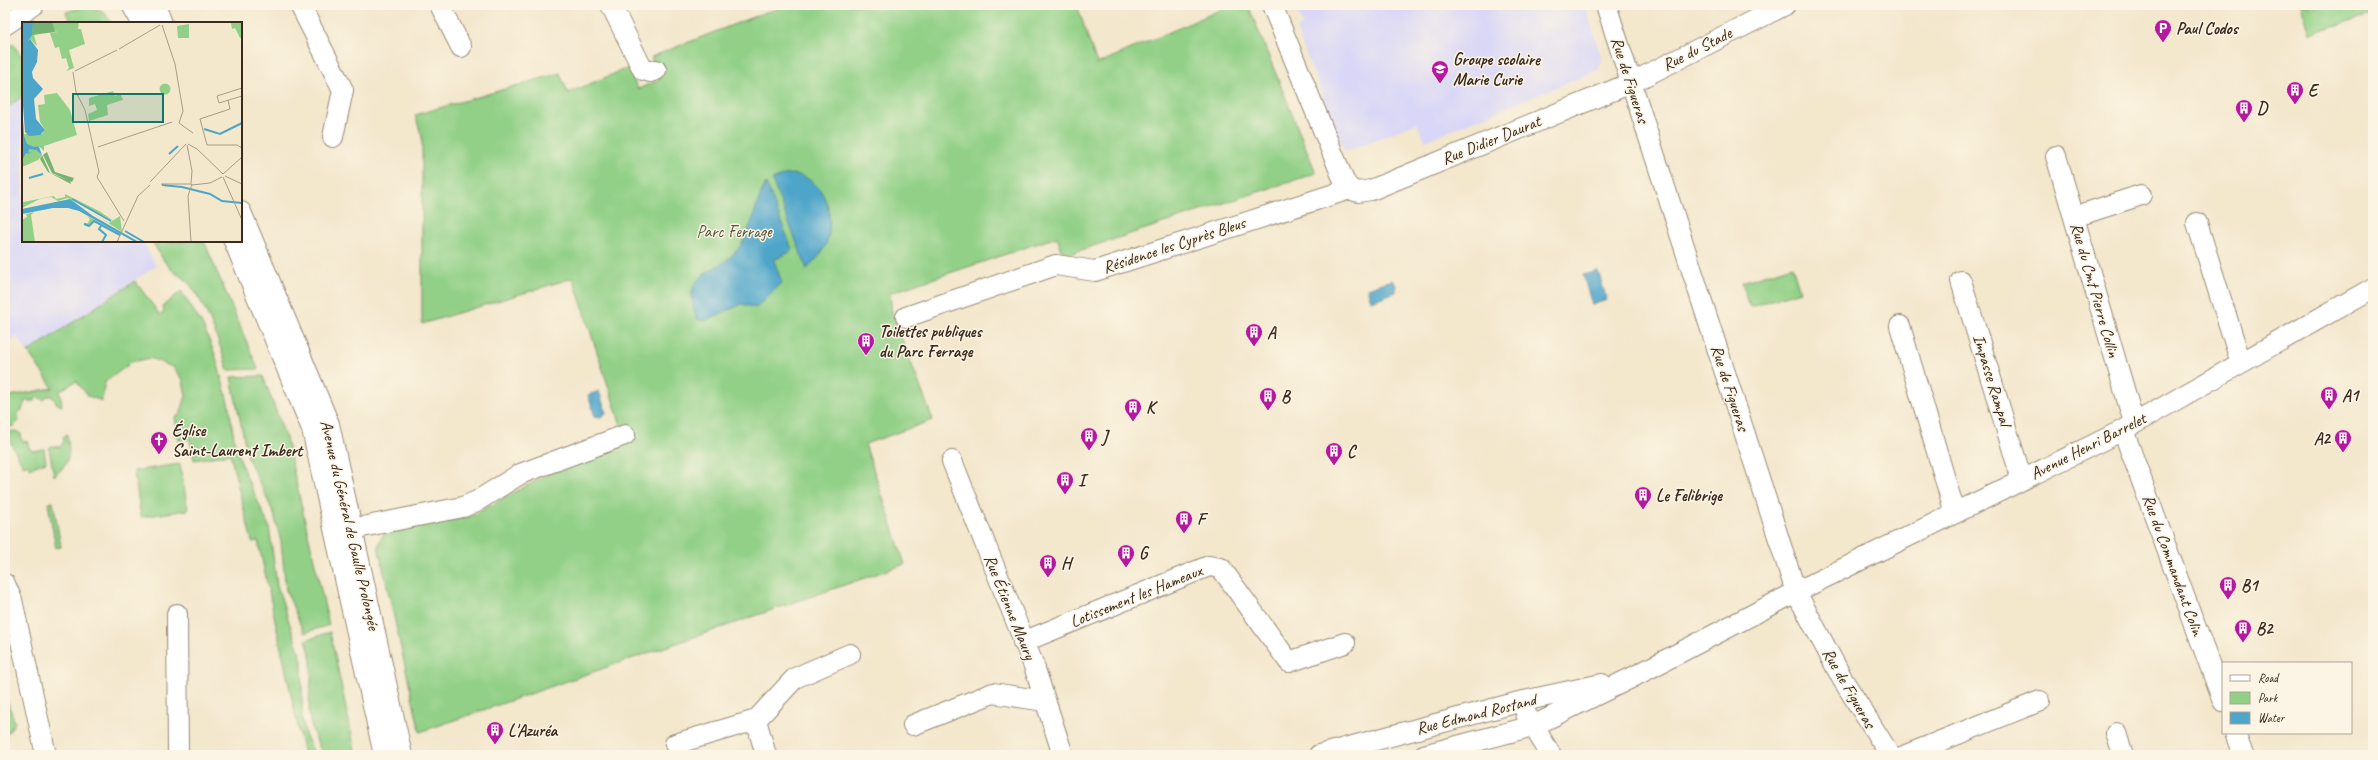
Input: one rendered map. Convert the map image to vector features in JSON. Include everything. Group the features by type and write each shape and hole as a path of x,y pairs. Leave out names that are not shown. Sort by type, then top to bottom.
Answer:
{"street":[{"path":"5,25 34,5"},
{"path":"132,5 141,22"},
{"path":"155,5 162,22"},
{"path":"300,5 343,90 333,137"},
{"path":"440,5 461,47"},
{"path":"611,5 642,70 650,72 656,70"},
{"path":"1272,5 1344,180 1350,189"},
{"name":"Rue de Figueras","path":"1606,5 1796,592 1843,680 1890,755"},
{"name":"Rue du Stade","path":"1631,83 1785,5"},
{"name":"Rue Didier Daurat","path":"1350,189 1358,192 1371,190 1631,83"},
{"name":"Rue du Cmt Pierre Collin","path":"2056,156 2074,217 2129,426"},
{"name":"Résidence les Cyprès Bleus","path":"906,317 1056,265 1094,271 1350,189"},
{"path":"2074,217 2140,195"},
{"name":"Avenue du Général de Gaulle Prolongée","path":"242,214 329,424 402,755"},
{"path":"2197,223 2241,363"},
{"name":"Avenue du Général de Gaulle Prolongée","path":"234,242 312,429 384,755"},
{"name":"Impasse Rampal","path":"1961,281 2022,480"},
{"name":"Avenue Henri Barrelet","path":"1796,592 2129,426 2373,288"},
{"path":"1900,326 1955,513"},
{"name":"Rue du Commandant Colin","path":"2129,426 2222,698"},
{"path":"352,529 463,507 477,501 520,474 625,435"},
{"name":"Rue Étienne Maury","path":"952,461 1023,642 1034,666 1063,755"},
{"name":"Lotissement les Hameaux","path":"1023,642 1209,566 1222,568 1289,662 1345,643"},
{"path":"5,584 12,600 46,755"},
{"name":"Rue Edmond Rostand","path":"1424,755 1533,726 1633,677 1796,592"},
{"path":"177,614 178,755"},
{"path":"675,744 756,720 795,678 850,654"},
{"name":"Rue Edmond Rostand","path":"1319,755 1519,702 1633,677"},
{"path":"913,725 993,693 1045,701"},
{"path":"1906,755 2040,701"},
{"path":"1519,702 1551,755"},
{"path":"756,720 766,755"},
{"path":"2116,733 2123,755"},
{"path":"2235,734 2243,755"}],"shaded area":[{"name":"Groupe scolaire Marie Curie","path":"1294,5 1585,5 1602,60 1598,70 1425,141 1417,123 1345,152 1296,29 1303,25"},
{"path":"22,97 22,242 144,242 156,266 28,352 17,337 5,344 5,109"}],"green space":[{"name":"Parc Ferrage","path":"793,5 1077,5 1097,64 1231,5 1248,5 1316,173 1063,256 1057,237 890,293 892,313 933,420 865,444 905,564 420,732 378,546 385,531 469,517 548,474 627,444 573,278 422,324 422,137 415,115 560,73 568,93 628,68 638,89 659,80 651,57 763,13"},
{"path":"2301,5 2373,5 2373,14 2310,33"},
{"path":"86,6 103,11 111,22 70,21 66,12"},
{"path":"13,44 22,57 22,97 5,109 5,50"},
{"path":"153,242 204,242 258,369 228,370 216,335 201,302 188,282 175,272 161,257"},
{"path":"1792,266 1800,291 1750,307 1742,282"},
{"path":"135,281 160,315 164,312 163,306 181,291 202,324 215,354 229,406 235,445 244,471 269,526 277,586 302,660 302,716 305,734 315,755 304,755 258,541 252,542 230,454 194,460 190,439 179,441 175,417 180,415 186,396 183,380 173,367 150,358 128,363 128,365 105,382 102,401 88,396 76,381 60,391 62,406 57,404 52,396 47,396 44,400 38,397 34,401 25,401 22,410 18,413 19,421 14,426 5,428 7,408 5,408 5,397 53,388 28,352"},
{"path":"263,376 286,438 329,625 304,633 286,590 281,542 274,514 248,458 231,377"},
{"path":"16,431 21,434 22,441 28,442 29,448 33,451 44,449 46,462 30,468 28,464 23,466 5,432"},
{"path":"67,434 69,447 68,458 64,466 54,476 49,448 52,446 60,447 64,441 63,437"},
{"path":"180,464 188,510 141,517 134,471"},
{"path":"53,502 61,547 56,548 48,503"},
{"path":"330,632 356,755 323,755 310,722 309,701 311,660 306,640"},
{"path":"5,694 15,723 5,737"}],"water":[{"path":"787,174 799,175 810,180 818,187 824,196 828,207 830,219 827,242 816,260 807,269 772,180"},
{"path":"766,183 792,249 790,252 774,260 782,283 756,308 742,304 704,321 697,319 692,303 692,291 697,282 704,275 732,255 741,245"},
{"path":"1598,271 1607,300 1592,305 1583,275"},
{"path":"1392,280 1396,285 1396,292 1371,301 1367,288"},
{"path":"599,391 606,413 601,417 595,416 588,395"}],"place":[{"name":"Paul Codos","path":"2163,43"},
{"name":"Groupe scolaire Marie Curie","path":"1440,84"},
{"name":"E","path":"2295,105"},
{"name":"D","path":"2244,123"},
{"name":"A","path":"1254,347"},
{"name":"Toilettes publiques du Parc Ferrage","path":"866,356"},
{"name":"A1","path":"2329,410"},
{"name":"B","path":"1268,411"},
{"name":"K","path":"1133,422"},
{"name":"J","path":"1089,451"},
{"name":"A2","path":"2343,453"},
{"name":"Église Saint-Laurent Imbert","path":"159,455"},
{"name":"C","path":"1334,466"},
{"name":"I","path":"1065,495"},
{"name":"Le Felibrige","path":"1643,510"},
{"name":"F","path":"1184,534"},
{"name":"G","path":"1126,568"},
{"name":"H","path":"1048,578"},
{"name":"B1","path":"2228,600"},
{"name":"B2","path":"2243,643"},
{"name":"L'Azuréa","path":"495,745"}]}
